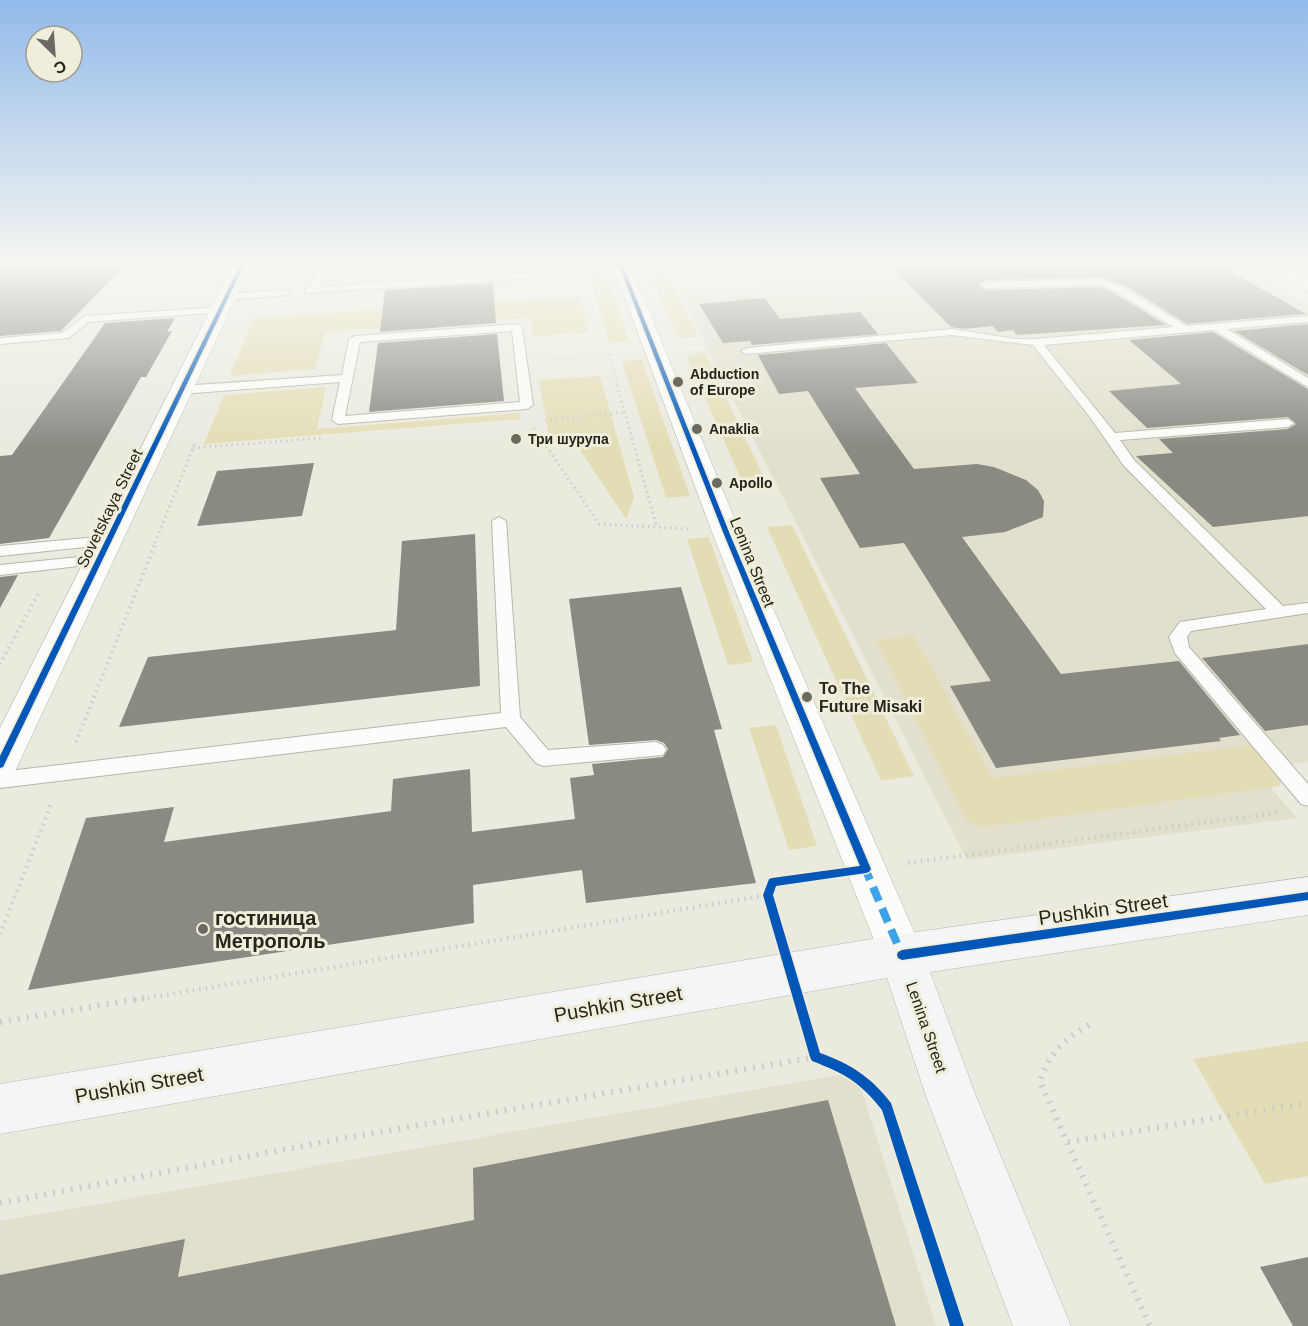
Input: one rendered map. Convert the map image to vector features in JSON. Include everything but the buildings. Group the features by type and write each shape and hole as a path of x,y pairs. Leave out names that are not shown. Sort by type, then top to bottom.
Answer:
{"main road":[{"name":"Pushkin Street","path":"0,1109 902,955 1308,896"},
{"name":"Lenina Street","path":"902,955 951,1096 1042,1326"}],"street":[{"name":"Sovetskaya Street","path":"0,765 212,325"},
{"name":"Lenina Street","path":"644,325 726,532 902,955"}],"lane":[{"path":"0,341 65,336 78,325"},
{"path":"1176,325 1186,331"},
{"path":"747,351 952,332 1016,342 1036,342 1249,325"},
{"path":"517,327 521,362 527,405 338,420 355,339 517,327"},
{"path":"1218,328 1308,383"},
{"path":"1036,342 1095,414 1128,463 1279,612"},
{"path":"181,390 346,378"},
{"path":"1109,437 1288,423"},
{"path":"499,521 511,718 543,758 656,750"},
{"path":"0,551 104,550"},
{"path":"0,570 104,550"},
{"path":"1308,608 1186,626 1178,637 1181,649 1308,798"},
{"path":"0,780 511,718"}],"path":[{"path":"890,325 902,338"},
{"path":"686,352 747,351"},
{"path":"521,362 655,352"},
{"path":"609,355 657,528"},
{"path":"0,934 218,387"},
{"path":"541,420 625,412"},
{"path":"530,421 600,524 726,532"},
{"path":"193,448 332,437"},
{"path":"0,1022 768,895 772,882 1284,812"},
{"path":"1089,1024 1064,1040 1047,1058 1040,1082 1150,1326"},
{"path":"0,1203 345,1138 816,1057 844,1067 872,1088 887,1107 957,1326"},
{"path":"1068,1142 1308,1103"}],"shaded area":[{"path":"250,325 429,325 325,332 315,369 230,376"},
{"path":"531,325 587,325 589,332 533,336"},
{"path":"604,325 623,325 629,341 610,343"},
{"path":"673,325 692,325 698,337 679,338"},
{"path":"696,325 1308,325 1308,762 1256,770 1297,818 967,860"},
{"path":"705,353 768,486 745,488 686,355"},
{"path":"642,360 690,496 666,498 622,361"},
{"path":"600,376 634,497 626,519 572,438 549,436 539,380"},
{"path":"326,387 317,429 520,413 521,419 204,444 224,395"},
{"path":"792,525 914,776 881,781 767,527"},
{"path":"709,537 753,662 728,665 687,539"},
{"path":"914,636 992,778 1253,745 1281,778 1280,786 982,827 966,820 876,640"},
{"path":"776,725 817,846 789,850 749,728"},
{"path":"1308,1041 1308,1176 1265,1184 1193,1059"},
{"path":"856,1072 936,1326 0,1326 0,1221"}],"marked path":[{"path":"864,866 902,955"}],"cycle path":[{"path":"0,765 213,325"},
{"path":"644,325 726,532 866,869 772,882 768,895 816,1057 856,1076 872,1089 887,1107 957,1326"},
{"path":"902,955 1308,896"}],"place":[{"name":"Abduction of Europe","path":"678,382"},
{"name":"Anaklia","path":"697,429"},
{"name":"Три шурупа","path":"516,439"},
{"name":"Apollo","path":"717,483"},
{"name":"To The Future Misaki","path":"807,697"},
{"name":"гостиница Метрополь","path":"203,929"}]}
